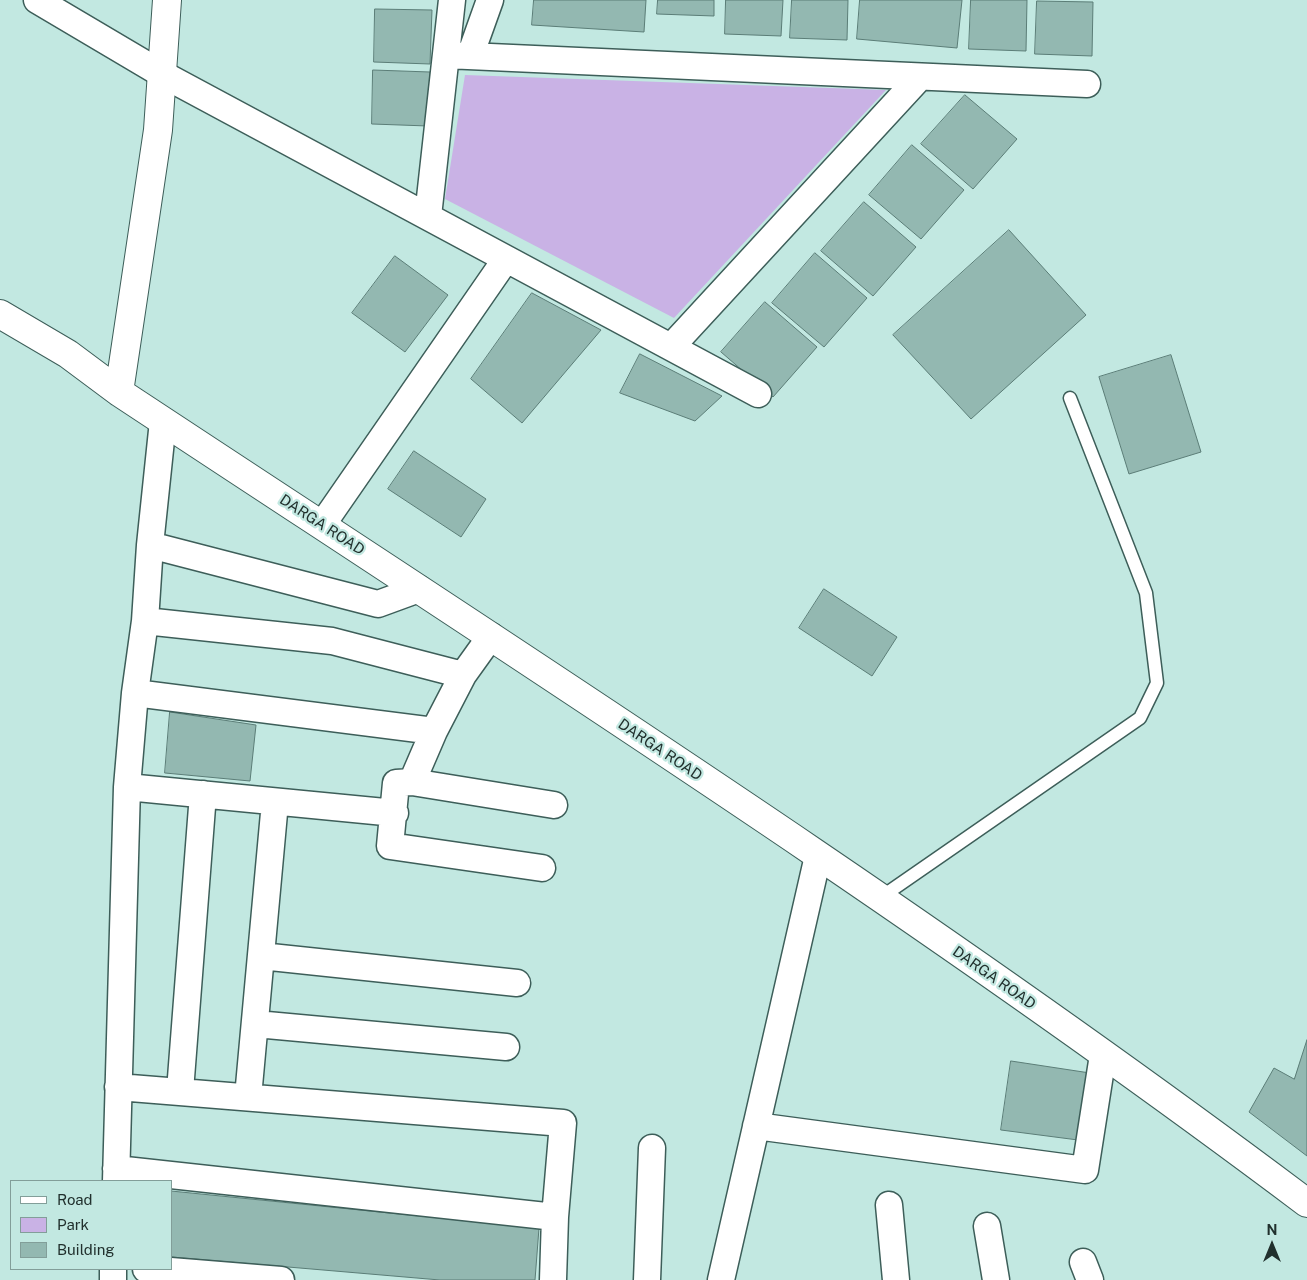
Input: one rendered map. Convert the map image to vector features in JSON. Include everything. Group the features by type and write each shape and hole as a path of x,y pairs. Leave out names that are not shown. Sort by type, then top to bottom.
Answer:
{"street":[{"path":"37,0 162,74 758,394"},
{"path":"119,392 158,130 167,0"},
{"path":"428,216 458,55 452,0"},
{"path":"458,55 490,0"},
{"path":"458,55 1087,84"},
{"path":"671,347 920,77"},
{"path":"322,525 506,259"},
{"name":"DARGA ROAD","path":"0,314 68,354 119,392 491,636 880,898 1203,1125 1307,1203"},
{"path":"163,421 150,545 145,621 135,693 127,787 116,1175 168,1180"},
{"path":"150,545 378,604 419,589"},
{"path":"145,621 332,641 463,675"},
{"path":"412,782 434,731 463,675 491,636"},
{"path":"135,693 434,731"},
{"path":"542,868 390,846 396,783 412,782 554,805"},
{"path":"127,787 394,813"},
{"path":"180,1091 202,794"},
{"path":"248,1097 275,802"},
{"path":"720,1280 818,856"},
{"path":"262,956 517,982"},
{"path":"256,1024 506,1047"},
{"path":"756,1126 1085,1170 1103,1055"},
{"path":"118,1087 563,1123 555,1217 553,1280"},
{"path":"648,1280 652,1148"},
{"path":"172,1180 555,1217"},
{"path":"889,1205 896,1280"},
{"path":"987,1226 996,1280"},
{"path":"157,1270 271,1280"}],"lane":[{"path":"880,898 1140,718 1157,683 1146,593 1070,398"}],"green space":[{"path":"465,75 886,90 674,318 445,199"}],"building":[{"path":"534,0 646,0 644,32 532,25"},
{"path":"658,0 714,0 714,16 657,14"},
{"path":"726,0 783,0 781,36 725,34"},
{"path":"792,0 848,0 847,40 790,38"},
{"path":"860,0 962,0 957,48 857,39"},
{"path":"971,0 1027,0 1026,51 969,49"},
{"path":"1037,1 1093,2 1092,56 1035,54"},
{"path":"375,9 432,10 430,64 374,62"},
{"path":"373,70 430,72 428,126 372,124"},
{"path":"965,95 1017,139 973,189 921,144"},
{"path":"912,145 964,190 921,239 869,195"},
{"path":"864,202 916,247 873,296 821,251"},
{"path":"1009,230 1086,315 971,419 893,335"},
{"path":"815,253 867,298 824,347 772,303"},
{"path":"395,256 448,295 405,352 352,313"},
{"path":"532,293 601,330 522,423 471,379"},
{"path":"765,302 817,347 773,397 721,352"},
{"path":"640,354 722,396 695,421 620,393"},
{"path":"1171,355 1201,452 1129,474 1099,377"},
{"path":"414,451 486,499 461,537 388,489"},
{"path":"824,589 897,637 872,676 799,628"},
{"path":"170,712 256,725 250,781 165,773"},
{"path":"1307,1040 1307,1156 1249,1112 1274,1068 1294,1079"},
{"path":"1011,1061 1090,1073 1078,1140 1001,1130"},
{"path":"172,1191 539,1228 535,1280 440,1280 172,1257"}]}
